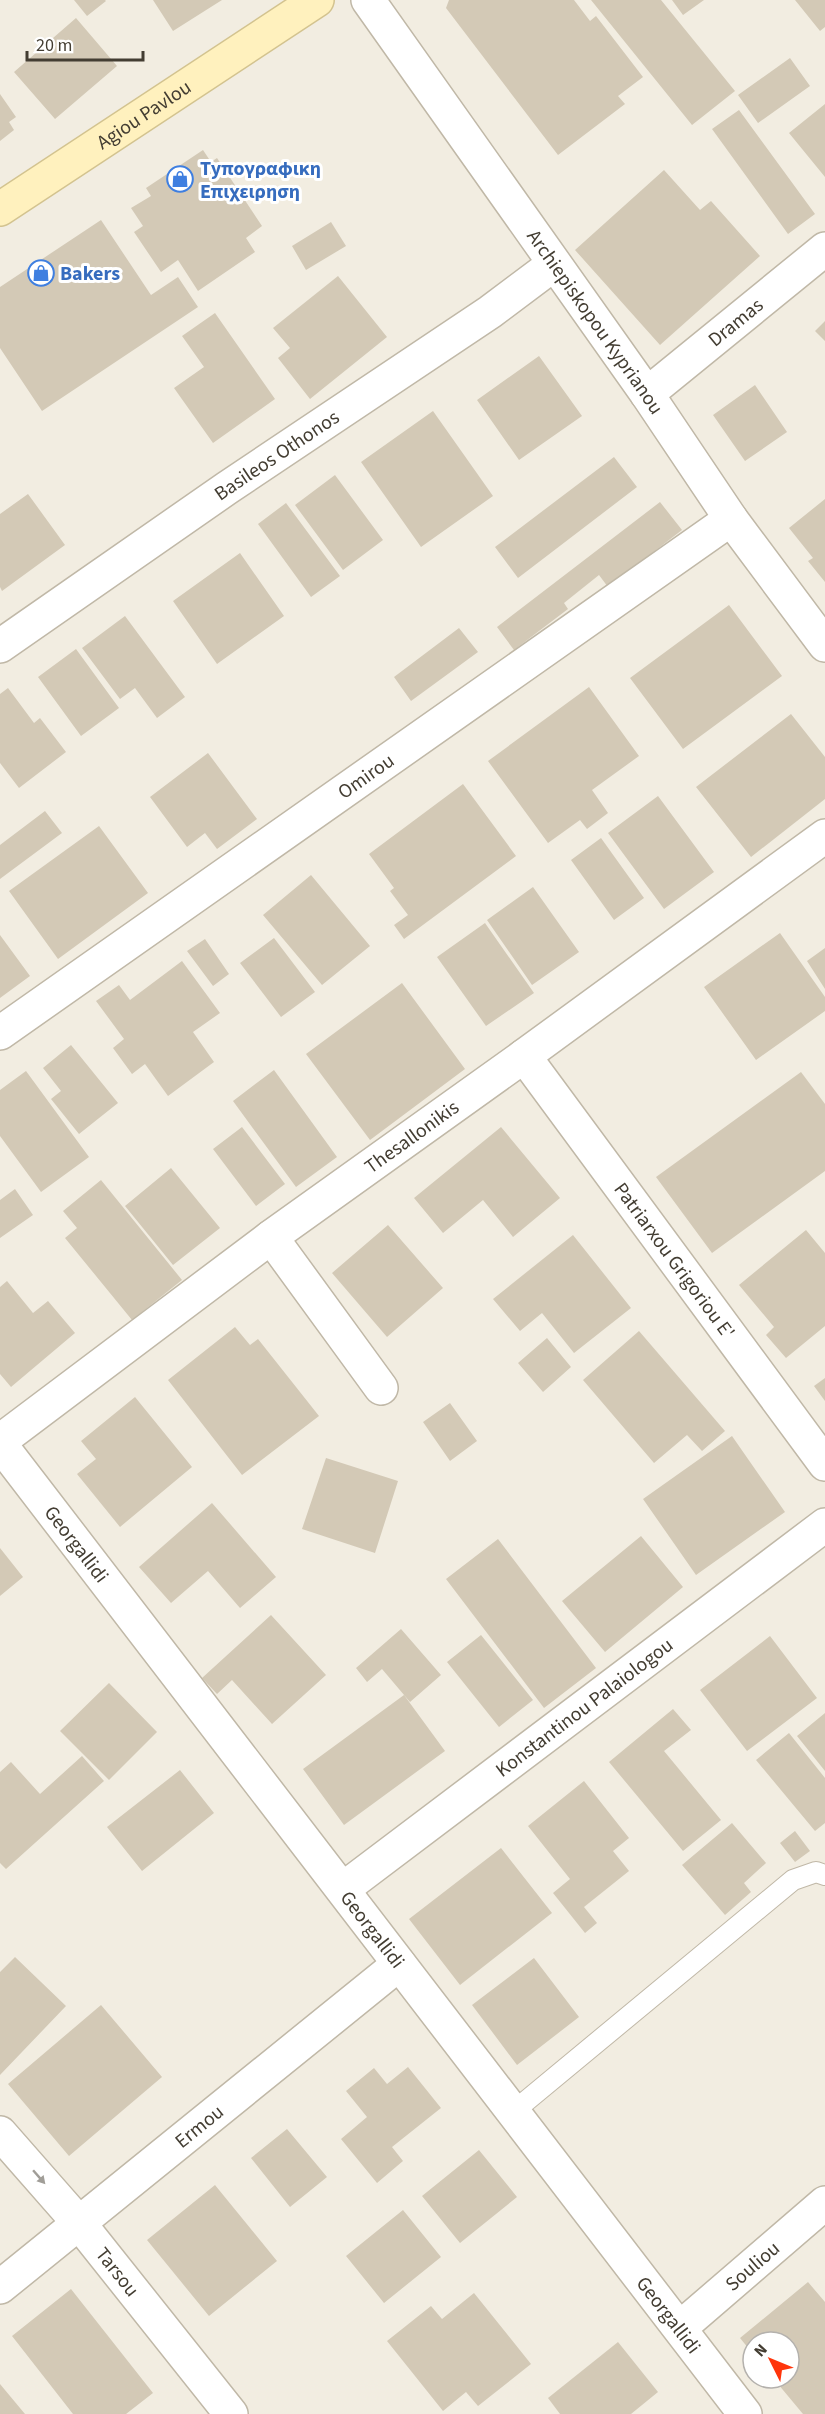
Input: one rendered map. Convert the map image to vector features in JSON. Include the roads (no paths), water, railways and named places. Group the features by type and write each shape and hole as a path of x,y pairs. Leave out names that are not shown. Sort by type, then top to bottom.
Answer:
{"main road":[{"name":"Agiou Pavlou","path":"0,210 317,0"}],"street":[{"name":"Archiepiskopou Kyprianou","path":"368,0 647,394 731,519 825,645"},
{"name":"Dramas","path":"647,394 825,249"},
{"name":"Basileos Othonos","path":"0,646 227,488 490,312 554,264"},
{"name":"Omirou","path":"0,1033 731,519"},
{"name":"Thesallonikis","path":"0,1443 271,1238 825,836"},
{"name":"Patriarxou Grigoriou E'","path":"524,1056 825,1464"},
{"path":"271,1238 381,1388"},
{"name":"Georgallidi","path":"0,1443 746,2414"},
{"name":"Konstantinou Palaiologou","path":"343,1889 825,1525"},
{"name":"Ermou","path":"0,2287 399,1964"},
{"name":"Tarsou","path":"0,2133 79,2223 231,2414"},
{"name":"Souliou","path":"681,2327 825,2203"}],"lane":[{"path":"514,2111 794,1880 816,1872 825,1875"}],"place":[{"name":"Tyπογραφικη Επιχειρηση","path":"180,179"},
{"name":"Bakers","path":"41,273"}]}
